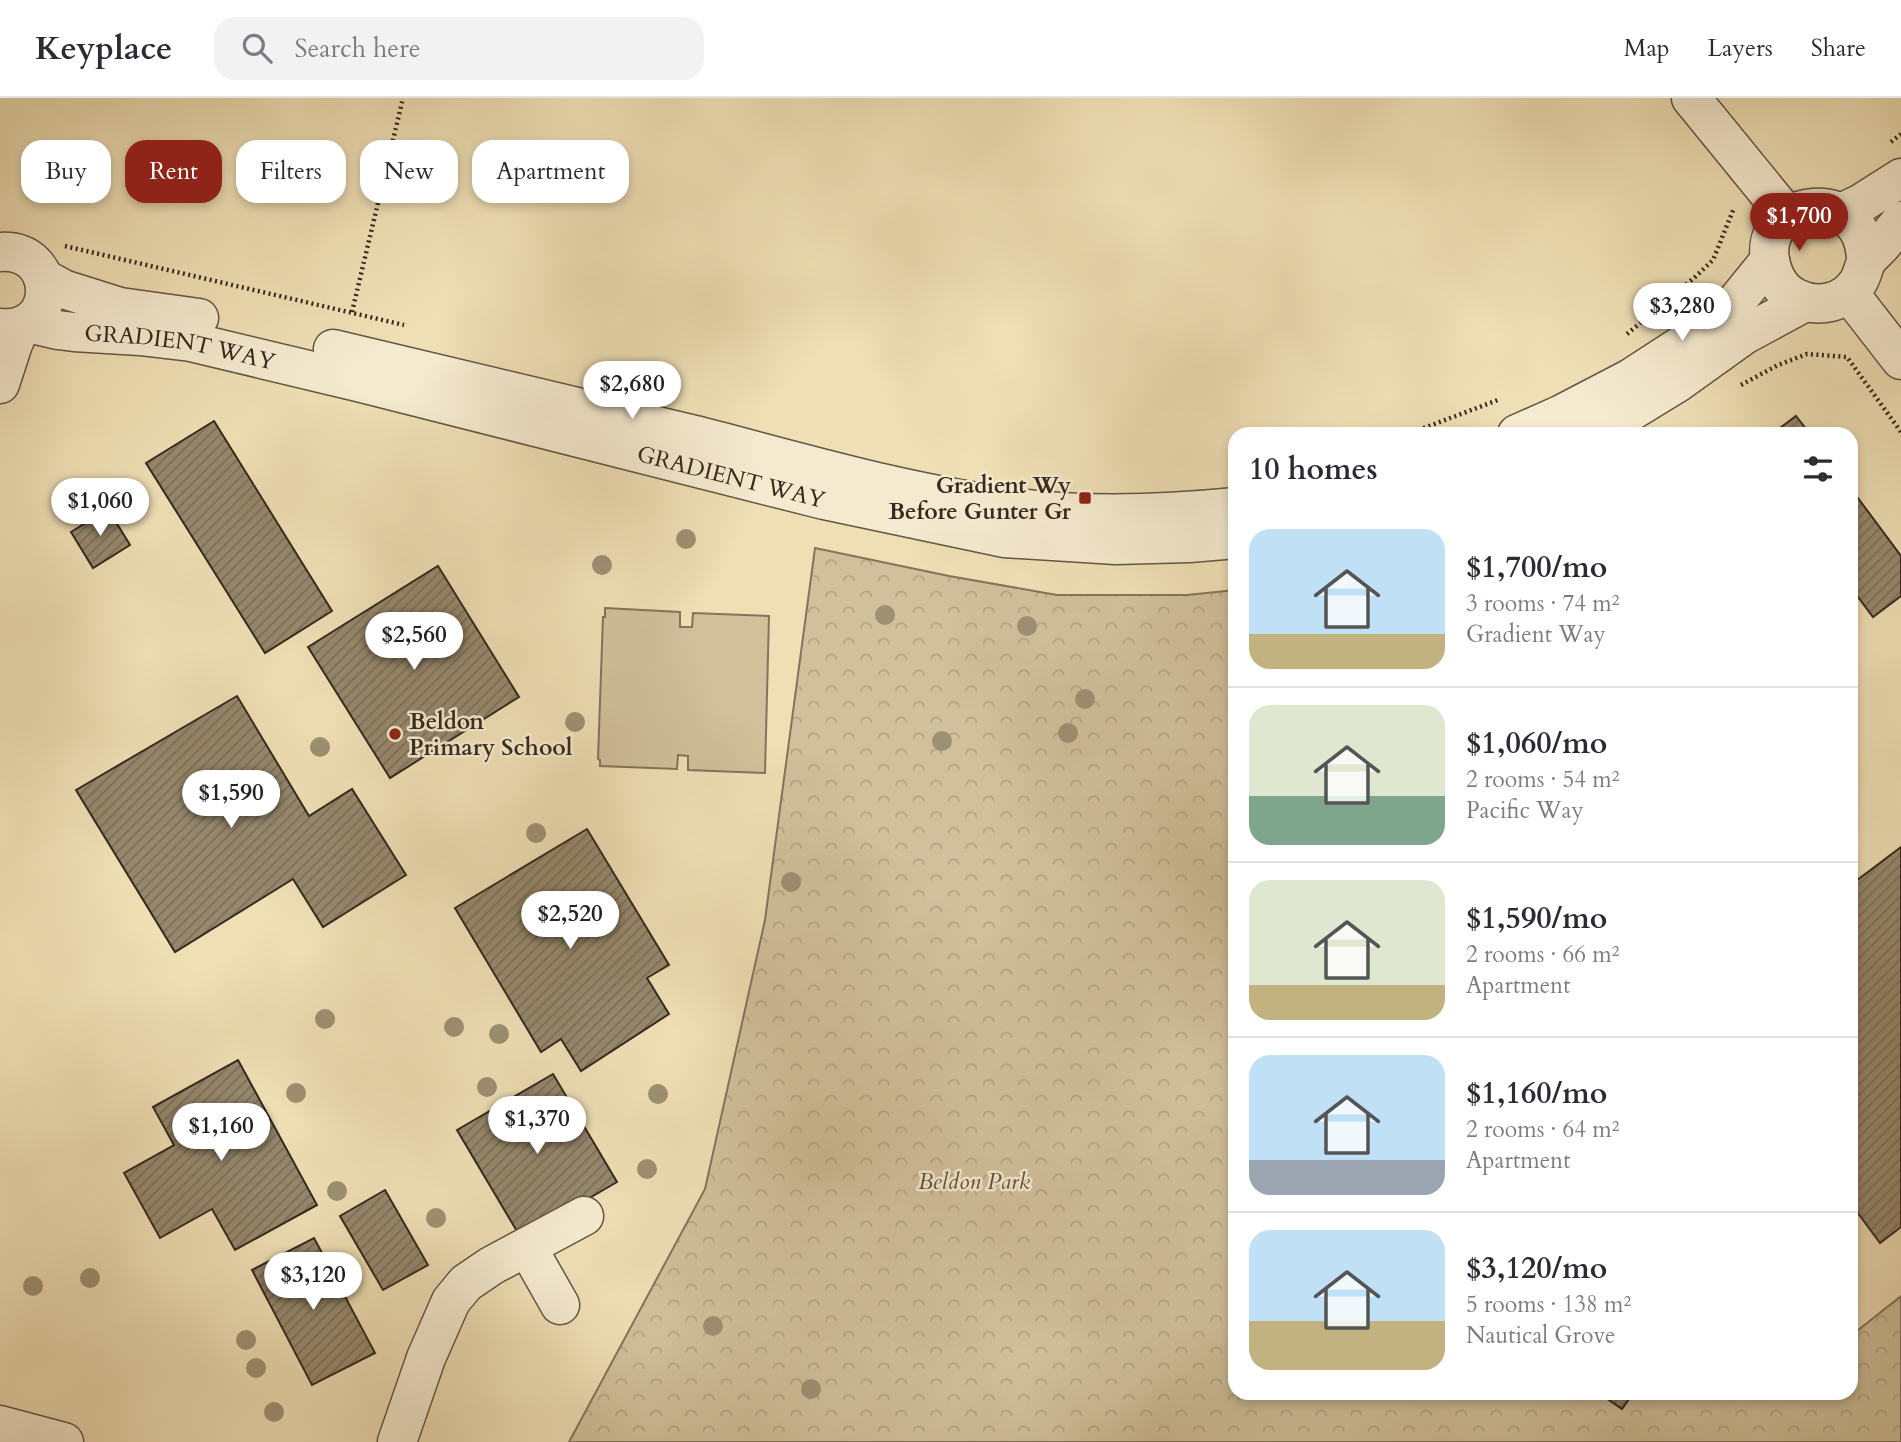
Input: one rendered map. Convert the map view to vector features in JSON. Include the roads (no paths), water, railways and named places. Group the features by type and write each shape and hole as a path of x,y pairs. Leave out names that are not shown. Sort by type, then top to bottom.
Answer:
{"street":[{"path":"1691,98 1788,217"},
{"path":"1841,213 1860,204 1896,160"},
{"path":"1901,221 1858,277 1836,300 1820,304 1805,302 1782,287 1776,279 1769,251 1775,232 1788,217 1804,208 1823,207 1841,213 1863,237 1858,277 1901,360"},
{"path":"0,253 19,253 36,265 51,261 45,298 36,316 17,326 0,384"},
{"path":"1533,427 1630,378 1708,328 1731,308 1770,260"},
{"name":"GRADIENT WAY","path":"51,261 63,289 120,307 189,315 460,378 899,487 1021,509 1088,513 1188,512 1228,508"},
{"path":"1601,427 1676,383 1744,335 1805,302"},
{"name":"GRADIENT WAY","path":"17,326 191,342 824,500 1004,538 1116,545 1228,540"},
{"path":"397,1442 426,1358 451,1301 466,1283 491,1266 583,1216"},
{"path":"527,1247 560,1305"},
{"path":"0,1425 64,1442"}],"place":[{"name":"Gradient Wy Before Gunter Gr","path":"1085,498"},
{"name":"Beldon Primary School","path":"395,734"}],"park label":[{"name":"Beldon Park","path":"974,1181"}]}
